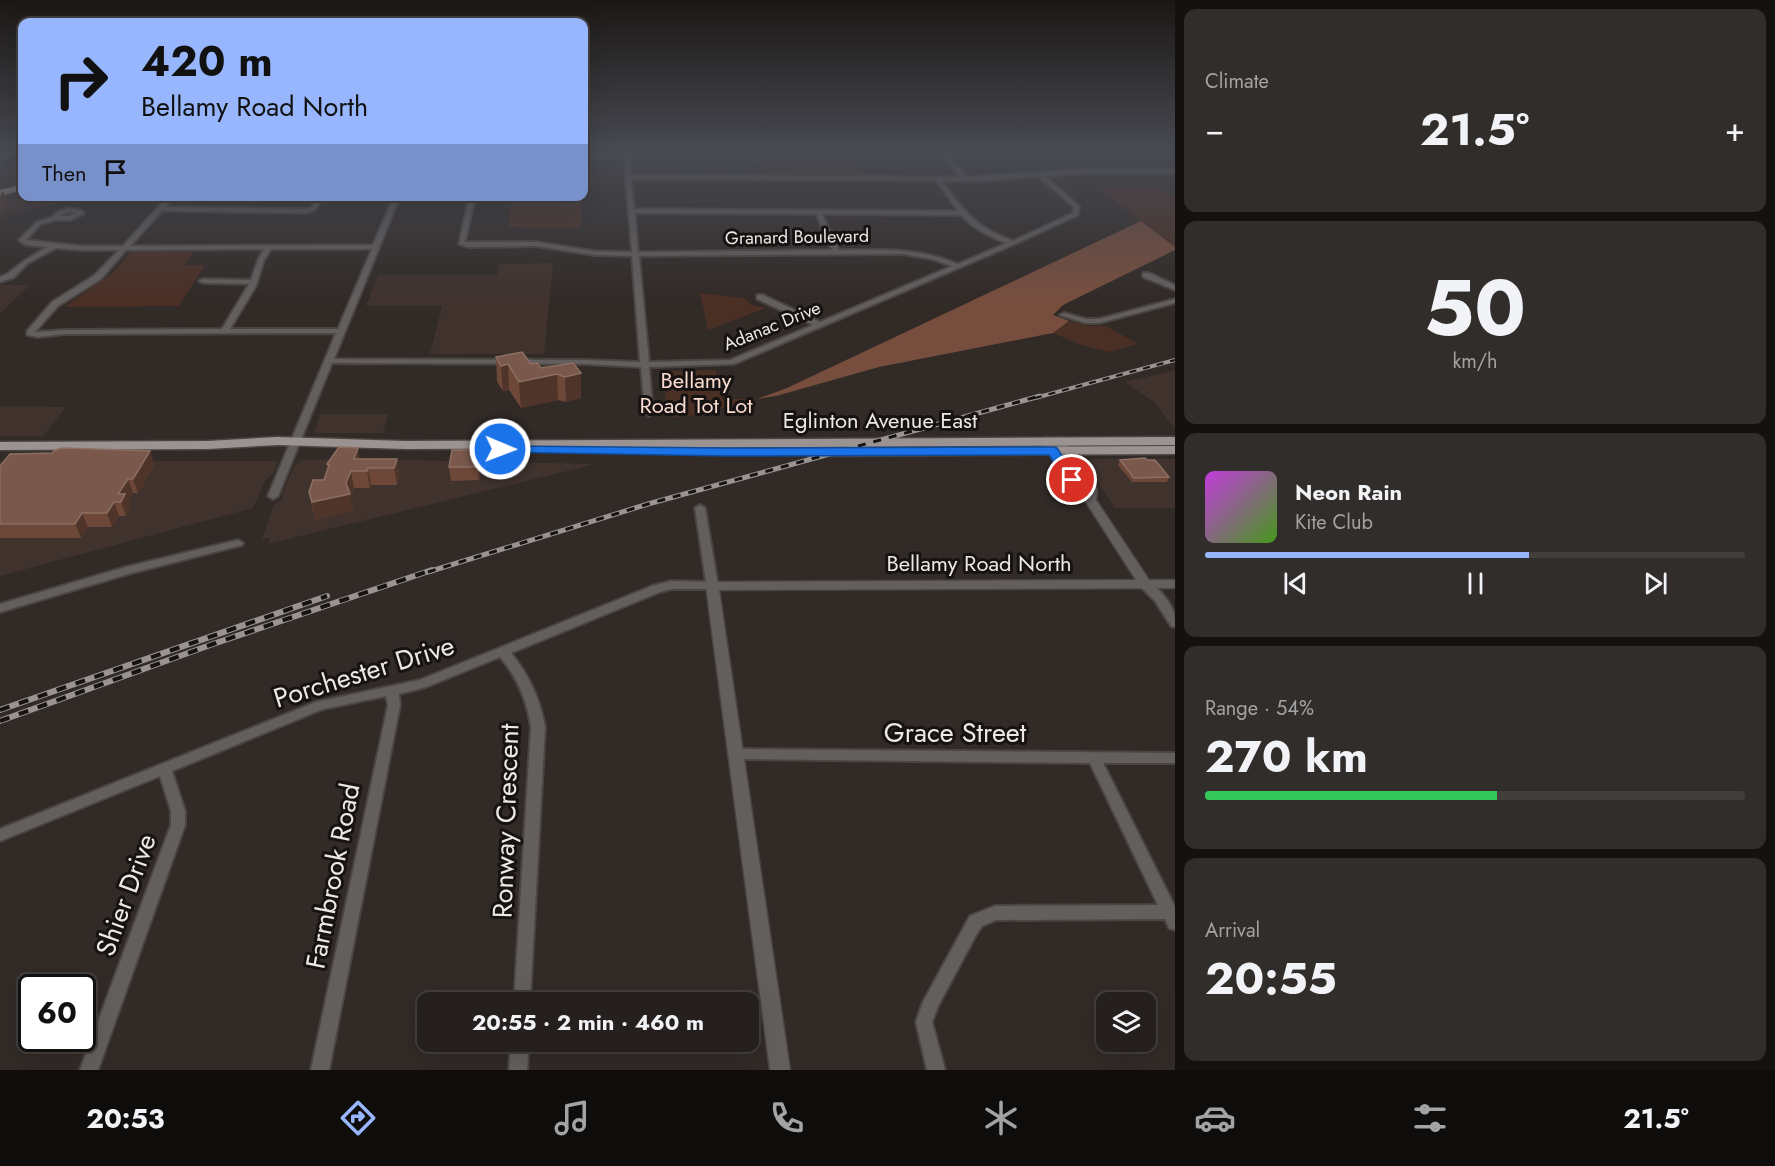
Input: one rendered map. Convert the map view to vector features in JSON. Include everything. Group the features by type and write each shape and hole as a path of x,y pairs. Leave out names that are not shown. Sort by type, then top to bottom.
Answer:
{"main road":[{"name":"Eglinton Avenue East","path":"0,446 405,445 434,448 726,452 1175,441"},
{"name":"Eglinton Avenue East","path":"1056,445 1175,450"}],"street":[{"path":"631,200 649,413"},
{"path":"953,200 970,223 984,232 1013,243"},
{"name":"Adanac Drive","path":"328,362 585,362 646,365 731,362 1073,216 1078,212 1077,207 1069,200"},
{"path":"167,201 98,277 55,304 30,333 38,335 65,332 340,331"},
{"path":"160,209 305,211 313,209 318,201"},
{"path":"273,496 396,201"},
{"name":"Granard Boulevard","path":"470,201 461,240 464,244 536,244 594,253 635,254 837,251 915,253 957,266"},
{"path":"632,211 962,213"},
{"path":"818,212 837,251"},
{"path":"55,218 39,223 22,240 26,243 55,246 125,248 375,247"},
{"path":"0,280 10,276 26,262 55,246"},
{"path":"225,331 253,282 269,247"},
{"path":"1146,275 1175,288"},
{"path":"203,281 253,282"},
{"path":"760,297 820,325"},
{"path":"1064,315 1086,321 1099,321 1175,302"},
{"path":"1056,445 1091,489 1090,500 1145,584 1159,598 1175,623"},
{"path":"700,508 780,1070"},
{"path":"0,608 126,571 238,543"},
{"name":"Bellamy Road North","path":"712,586 1175,584"},
{"name":"Porchester Drive","path":"0,834 321,705 423,684 656,589 671,585 712,586"},
{"name":"Ronway Crescent","path":"503,652 531,692 538,727 523,992"},
{"name":"Farmbrook Road","path":"320,1070 394,705 392,692"},
{"name":"Grace Street","path":"736,754 1175,758"},
{"path":"936,1070 924,1022 931,1002 976,921 995,913 1172,917 1094,758"},
{"name":"Shier Drive","path":"89,1070 178,825 178,810 164,769"},
{"path":"518,1070 519,1052"}],"shaded area":[{"path":"0,200 65,201 6,214 0,219"},
{"path":"1141,221 1175,247 1175,250 1063,305 1053,315 1069,321 1053,333 879,367 776,396 757,399 787,388"},
{"path":"553,263 544,354 430,354 442,306 366,306 378,275 497,275 499,264"},
{"path":"0,285 30,285 0,314"},
{"path":"1175,370 1175,429 1154,402 1125,382"},
{"path":"0,406 66,407 43,436 0,436"},
{"path":"320,414 388,414 383,433 314,433"},
{"path":"360,459 596,464 268,544 270,538 262,539 274,504 282,500 282,494 295,464 300,460"},
{"path":"1094,459 1175,459 1175,508 1115,508 1086,465 1088,461"},
{"path":"0,461 278,461 273,474 264,482 253,508 0,576"}],"green space":[{"path":"1114,200 1175,200 1175,247"},
{"path":"511,201 581,201 581,228 509,227"},
{"path":"194,251 184,265 205,265 179,306 64,307 112,274 131,252"},
{"path":"700,293 744,298 752,305 766,308 708,330"},
{"path":"1069,321 1088,326 1106,326 1138,344 1109,352 1081,345 1053,333"},
{"name":"Bellamy Road Tot Lot","path":"716,370 722,399 757,399 745,404 712,410 715,414 672,417 667,412 662,371"}],"building":[{"path":"522,352 531,364 537,363 541,368 573,363 581,373 565,377 557,374 519,382 508,364 501,366 496,357"},
{"path":"339,447 358,448 354,459 397,459 394,468 368,468 367,471 351,471 346,483 350,494 312,502 309,492 313,480 324,480 329,465 327,464"},
{"path":"63,448 150,451 133,479 128,479 118,494 125,494 121,502 114,502 107,513 82,513 75,524 0,524 0,466 10,454 52,453"},
{"path":"452,450 480,450 478,467 449,467"},
{"path":"1145,458 1155,460 1169,477 1134,478 1120,460"}],"railway":[{"path":"1035,398 1175,360"},
{"path":"428,572 648,504 1040,396"},
{"path":"0,721 213,644 432,570"},
{"path":"0,710 327,596"}],"route":[{"path":"500,449 726,452 1053,451 1072,480"}]}
